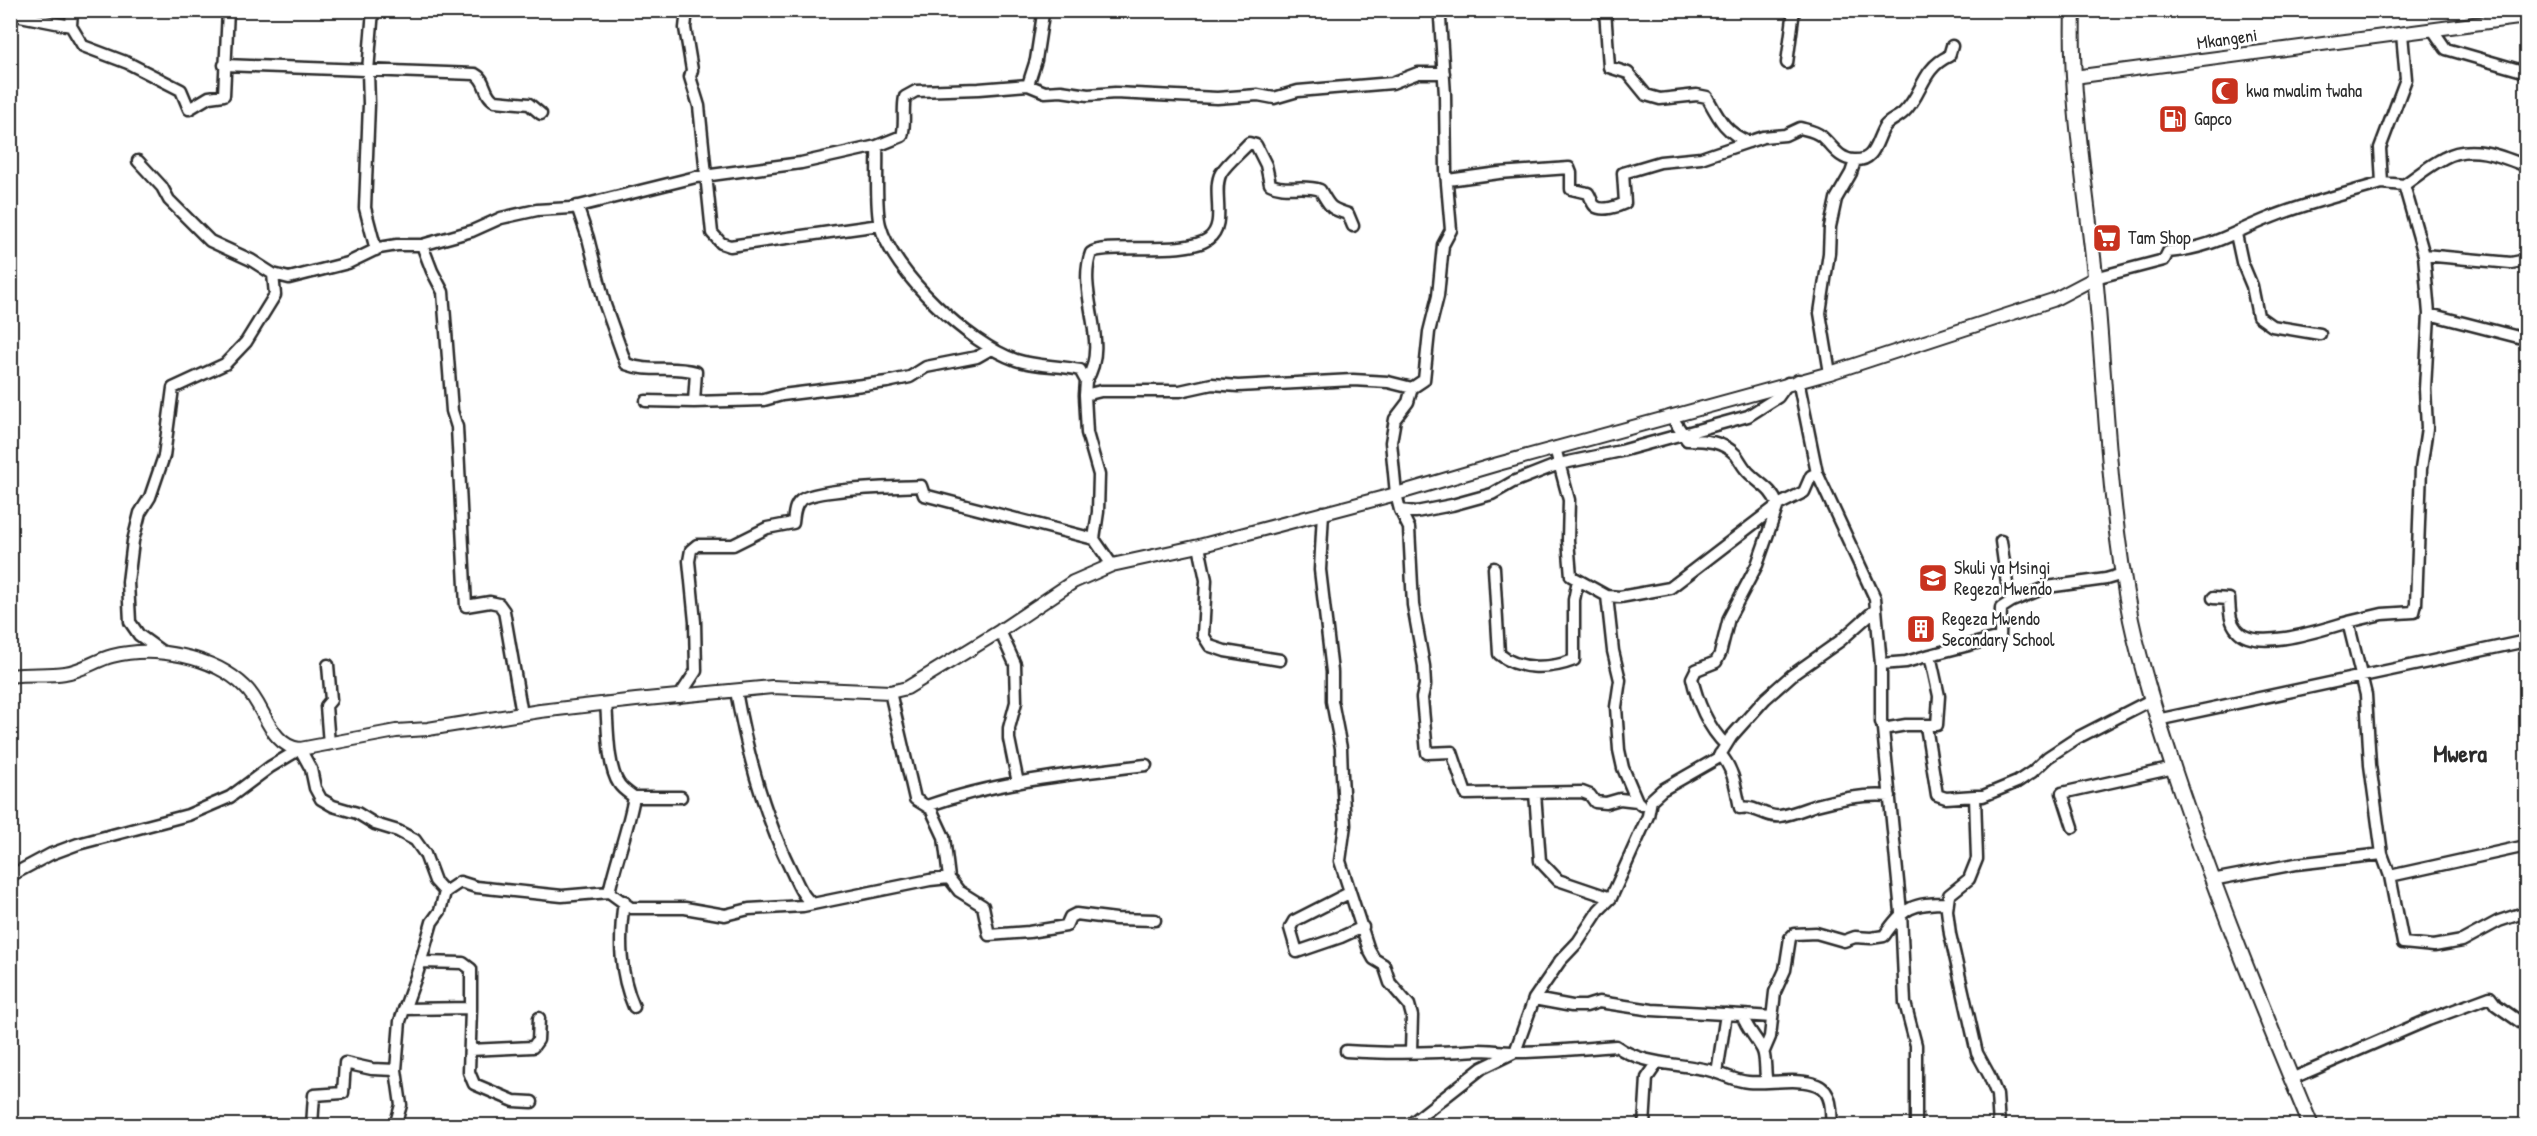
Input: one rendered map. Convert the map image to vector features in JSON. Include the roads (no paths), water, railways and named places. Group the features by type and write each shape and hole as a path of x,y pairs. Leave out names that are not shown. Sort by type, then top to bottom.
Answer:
{"main road":[{"path":"2073,10 2074,76 2095,278 2109,459 2131,621 2157,720 2212,880 2311,1125"}],"street":[{"path":"72,10 71,26 83,46 128,63 181,90 189,109 208,97 224,95 228,10"},
{"path":"373,10 368,71 365,208 376,250"},
{"path":"687,10 685,28 692,70 690,77 699,106 712,232 721,243 730,246 880,225"},
{"path":"1028,85 1036,60 1043,14 1046,10"},
{"path":"1605,10 1609,67 1628,73 1646,95 1660,99 1697,95 1707,97 1717,118 1740,139 1749,142"},
{"path":"1787,63 1794,10"},
{"path":"10,14 71,26"},
{"name":"Mkangeni","path":"2074,76 2526,17"},
{"path":"1440,18 1451,230 1443,245 1438,296 1429,332 1424,380 1412,388 1408,402 1395,419 1390,442 1396,494 1400,510 1409,528 1412,596 1424,666 1425,685 1422,698 1428,753 1452,752 1466,794 1582,792 1590,795 1595,802 1606,803 1620,799 1637,801 1648,809"},
{"path":"2433,30 2446,49 2526,72"},
{"path":"2382,183 2380,148 2406,79 2402,34"},
{"path":"1448,180 1499,173 1569,168 1571,189 1588,193 1594,206 1598,208 1618,206 1625,203 1623,173 1660,162 1701,158 1763,137 1785,135 1800,128 1821,136 1838,154 1855,161 1876,150 1879,136 1887,124 1905,112 1929,70 1949,56 1952,46"},
{"path":"224,65 475,74 480,76 490,99 529,104 541,114"},
{"path":"138,161 162,188 169,200 210,242 251,260 273,274 289,278 348,262 376,250 397,245 422,245 472,231 501,218 537,210 577,206 707,176 801,163 877,146 902,136 905,127 903,105 905,98 916,91 979,90 1028,85 1045,92 1061,91 1088,95 1115,93 1274,98 1298,91 1392,83 1418,73 1444,73"},
{"path":"1094,539 1098,512 1099,475 1087,433 1085,395 1086,381 1093,371 1095,348 1094,319 1088,287 1091,253 1100,248 1148,249 1185,246 1200,243 1209,238 1216,228 1220,174 1249,143 1256,145 1266,165 1270,184 1283,188 1307,186 1320,190 1326,204 1332,209 1348,214 1353,226"},
{"path":"877,146 880,225 901,268 940,310 991,349 1044,367 1062,366 1080,370 1086,381"},
{"path":"10,676 64,674 126,653 161,651 178,654 222,670 244,686 259,703 272,730 290,748 300,749 396,731 428,729 606,703 772,687 890,692 907,688 1000,631 1073,582 1112,565 1198,546 1396,494 1830,373 2053,300 2095,278 2164,260 2168,252 2186,251 2215,243 2271,217 2382,183 2404,185 2445,156 2464,152 2490,153 2526,166"},
{"path":"1830,373 1820,313 1829,253 1830,227 1836,199 1855,161"},
{"path":"2213,598 2229,599 2230,618 2237,631 2249,639 2260,641 2316,631 2382,614 2414,612 2421,469 2427,428 2425,389 2429,314 2424,255 2404,185"},
{"path":"577,206 588,238 605,305 626,364 634,368 684,369 696,372 694,402"},
{"path":"2236,234 2242,262 2252,286 2258,316 2272,326 2320,334"},
{"path":"422,245 443,292 452,411 457,427 466,606 490,602 500,604 504,611 522,714"},
{"path":"2424,255 2511,263 2526,260"},
{"path":"161,651 143,639 130,622 128,582 133,541 140,513 150,497 164,456 173,388 225,364 246,342 275,295 273,274"},
{"path":"2429,314 2526,339"},
{"path":"646,401 764,400 782,395 887,382 910,376 926,367 977,357 991,349"},
{"path":"1085,395 1127,389 1180,391 1212,384 1238,386 1353,380 1388,382 1412,388"},
{"path":"1400,510 1416,512 1452,506 1492,494 1513,482 1559,464 1621,451 1748,416 1779,397 1793,382"},
{"path":"1793,382 1816,473 1869,585 1876,609 1881,664 1881,722 1901,912 1905,1004 1916,1045 1918,1100 1916,1125"},
{"path":"1671,416 1687,440 1708,440 1725,447 1735,455 1744,469 1768,487 1778,505 1757,565 1729,618 1720,654 1716,662 1696,670 1692,678 1698,701 1723,750 1740,808 1755,808 1767,815 1778,817 1840,800 1890,796"},
{"path":"1555,448 1569,500 1568,540 1571,576 1607,596 1620,597 1670,588 1778,505 1804,492 1811,476 1816,473"},
{"path":"680,697 696,671 695,622 688,561 691,550 697,545 733,545 767,528 794,523 795,510 800,501 810,495 873,487 921,486 924,495 1094,539 1112,565"},
{"path":"1323,512 1320,570 1332,672 1332,700 1341,748 1345,825 1340,861 1369,950 1374,959 1384,965 1390,983 1409,1005 1412,1016 1411,1051"},
{"path":"2001,541 2008,591 2012,601"},
{"path":"1198,546 1206,580 1202,620 1203,635 1210,646 1280,660"},
{"path":"1494,568 1499,654 1510,663 1553,668 1574,660 1574,600 1578,580"},
{"path":"1881,664 1906,662 2000,637 2001,608 2012,601 2047,587 2106,579 2123,574"},
{"path":"1607,596 1613,651 1620,680 1616,707 1619,750 1623,768 1637,801"},
{"path":"1408,1125 1482,1068 1515,1052 1534,999 1560,961 1578,942 1599,910 1611,898 1648,816 1651,800 1662,790 1710,764 1779,687 1809,662 1840,641 1876,609"},
{"path":"2348,622 2366,695 2371,775 2382,854 2390,876 2403,943 2434,946 2462,941 2499,921 2526,912"},
{"path":"1000,631 1015,664 1016,702 1009,728 1009,739 1018,783"},
{"path":"2157,720 2526,641"},
{"path":"1883,729 1939,723 1939,696 1930,655"},
{"path":"328,665 331,700 326,706 328,744"},
{"path":"736,691 745,741 767,817 801,891 813,903"},
{"path":"890,692 915,800 931,809 944,837 949,878 958,891 983,906 989,935 1065,926 1070,917 1076,914 1116,919 1155,920"},
{"path":"1926,726 1937,795 1946,798 1983,796 2017,782 2048,757 2077,738 2151,700"},
{"path":"606,703 610,752 616,779 620,786 634,797 681,797"},
{"path":"10,876 51,854 78,844 188,815 230,797 270,767 300,749"},
{"path":"300,749 311,769 315,788 321,799 333,806 357,813 375,824 399,831 415,840 424,854 435,881 445,892"},
{"path":"927,806 959,796 1018,783 1146,765"},
{"path":"2073,827 2062,793 2174,768"},
{"path":"1535,794 1540,861 1558,880 1611,898"},
{"path":"1976,796 1977,859 1969,879 1949,895 1947,922 1971,1034 1996,1095 1999,1125"},
{"path":"609,892 615,863 624,844 634,797"},
{"path":"2390,876 2526,846"},
{"path":"2212,880 2296,864 2382,854"},
{"path":"395,1125 401,1105 396,1070 399,1021 421,962 432,922 440,911 445,892 460,882 476,887 562,896 609,892 631,908 685,908 725,915 749,909 767,910 813,903 949,878"},
{"path":"1349,893 1294,921 1290,928 1297,952 1341,938 1363,927"},
{"path":"624,902 620,928 621,958 625,987 634,1007"},
{"path":"1767,1082 1764,1070 1764,1051 1770,1037 1775,992 1785,970 1790,938 1794,934 1816,933 1844,941 1855,937 1884,936 1901,912 1923,904 1948,903"},
{"path":"421,962 463,963 471,969 469,1072 474,1084 514,1101 532,1102"},
{"path":"2291,1079 2416,1025 2490,997 2496,1005 2526,1026"},
{"path":"1534,999 1572,1006 1586,1006 1599,1002 1652,1010 1772,1017"},
{"path":"404,1009 471,1008"},
{"path":"1718,1073 1726,1014"},
{"path":"1742,1015 1747,1029 1764,1051"},
{"path":"470,1050 533,1047 538,1040 539,1018"},
{"path":"1346,1051 1515,1052 1616,1046 1628,1055 1718,1073 1746,1082 1817,1084 1827,1092 1832,1112 1831,1125"},
{"path":"1644,1125 1647,1078 1658,1062"},
{"path":"312,1125 314,1095 343,1093 345,1063 372,1069 396,1070"}],"place":[{"name":"kwa mwalim twaha","path":"2225,91"},
{"name":"Gapco","path":"2173,119"},
{"name":"Tam Shop","path":"2107,238"},
{"name":"Skuli ya Msingi Regeza Mwendo","path":"1933,578"},
{"name":"Regeza Mwendo Secondary School","path":"1921,629"}],"district":[{"name":"Mwera","path":"2460,754"}]}
